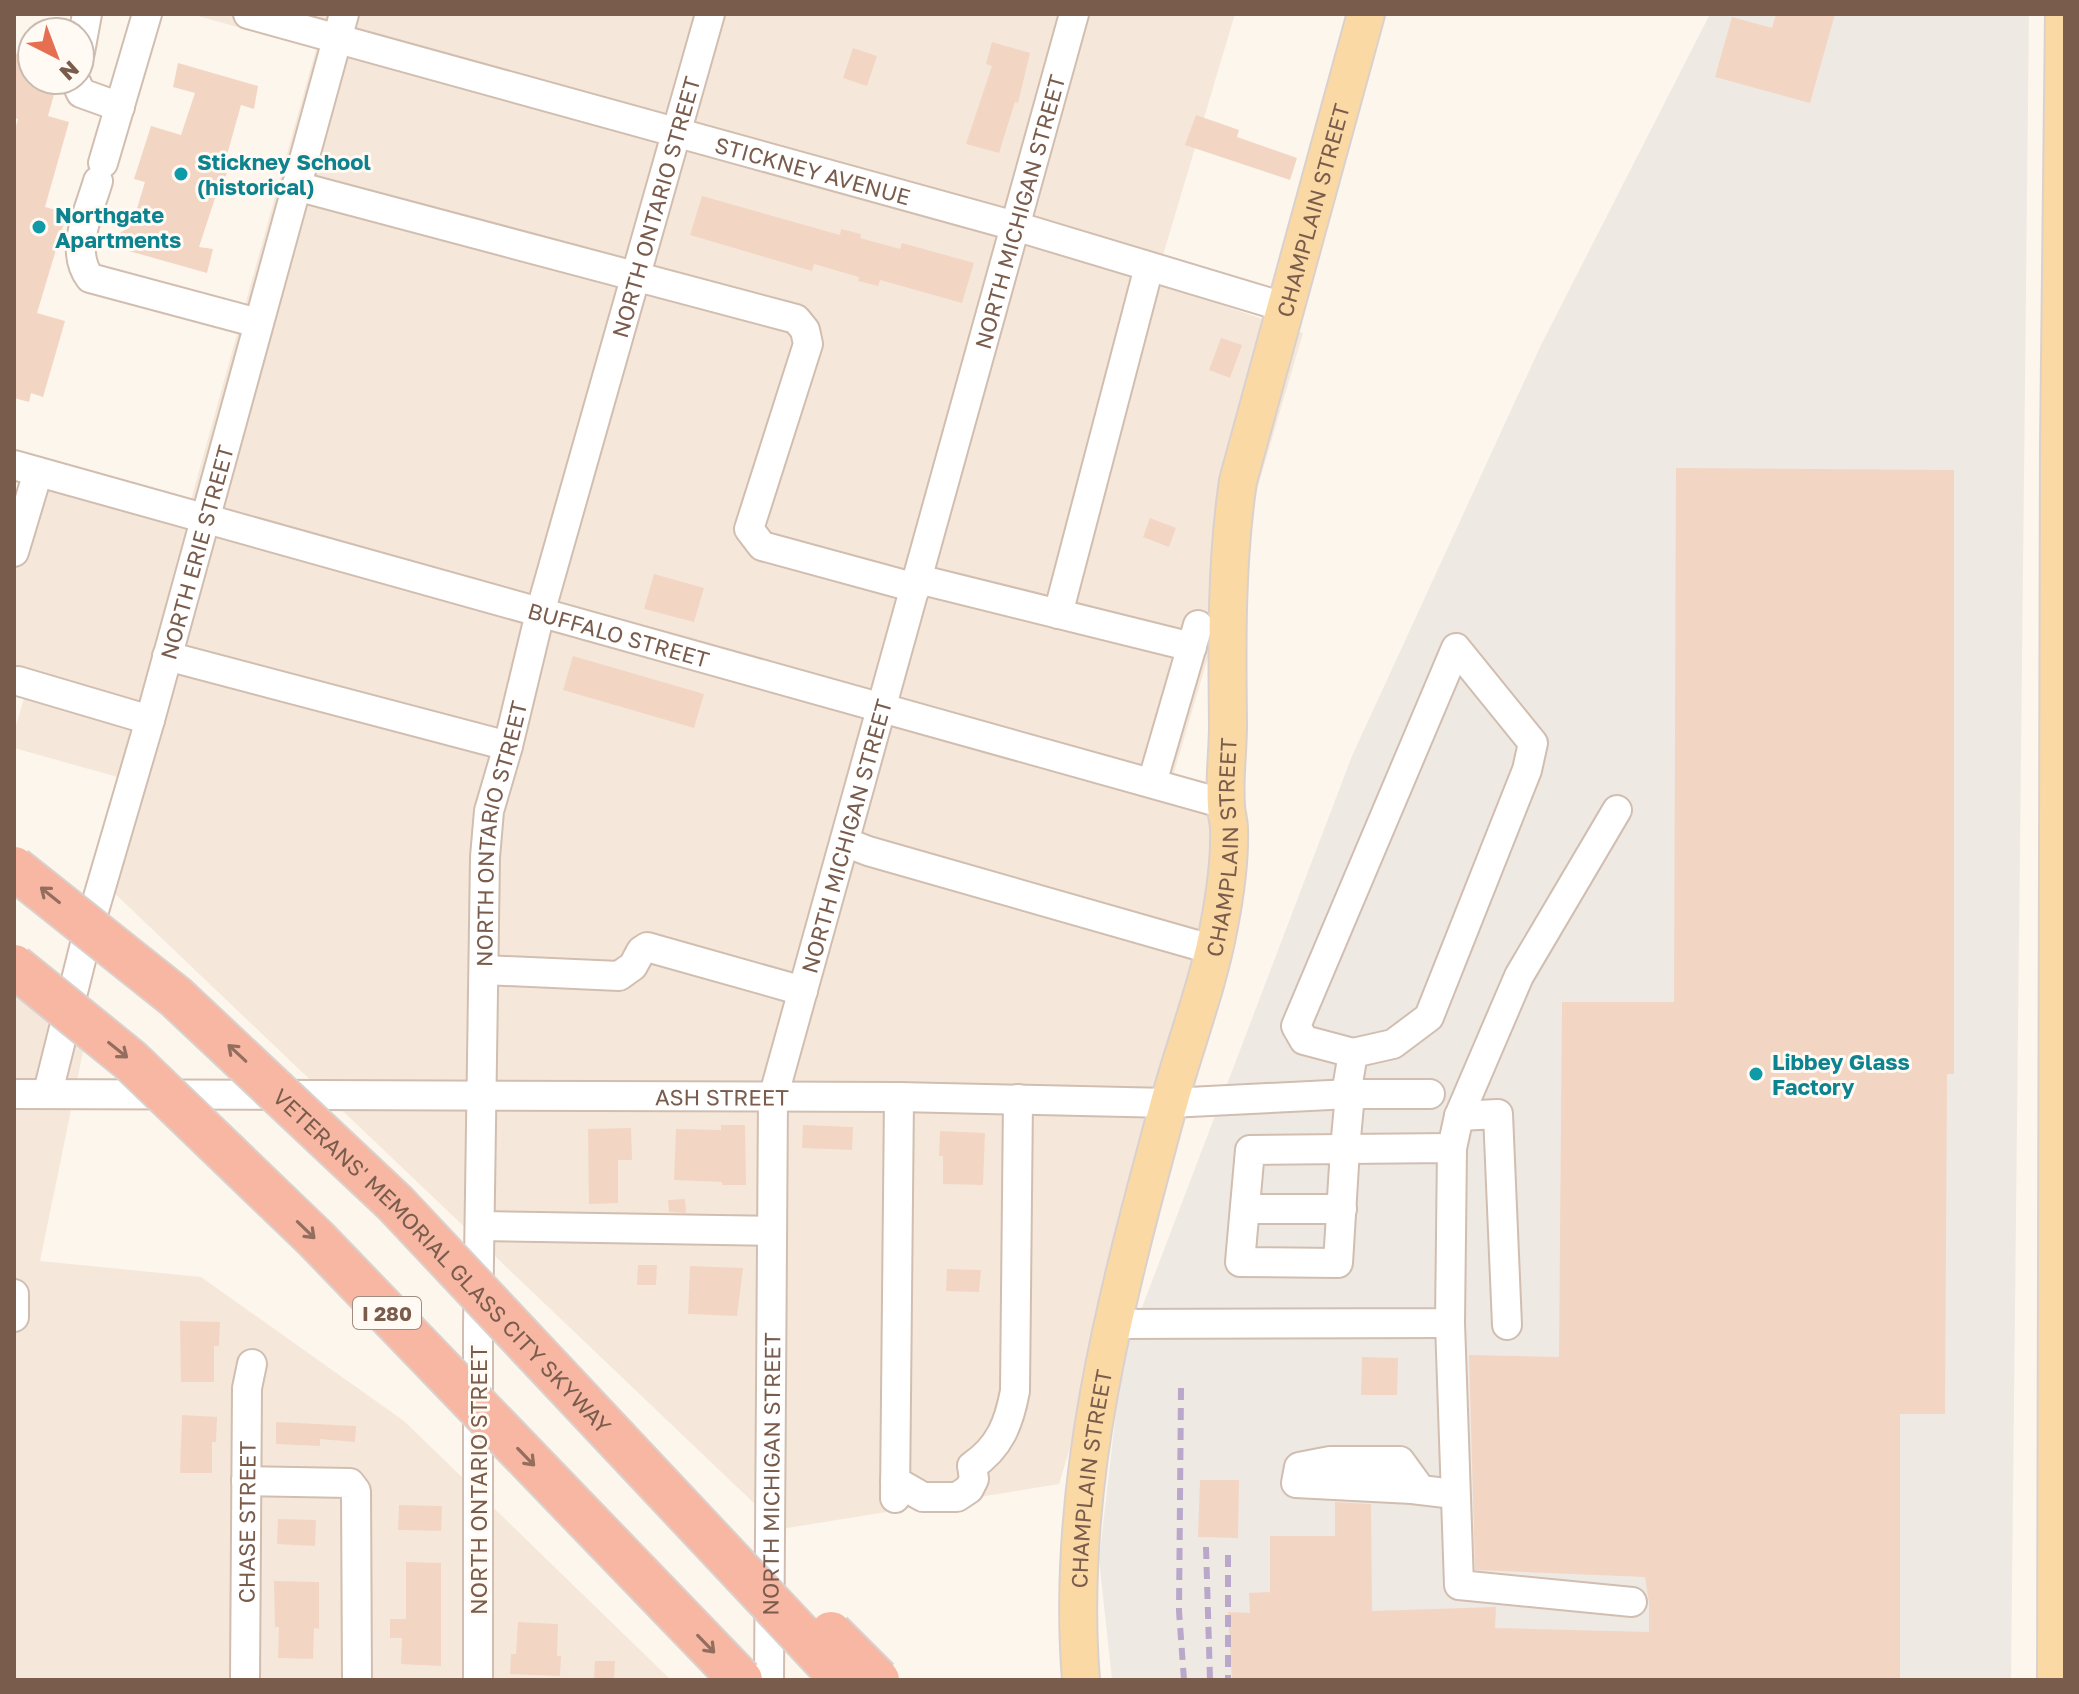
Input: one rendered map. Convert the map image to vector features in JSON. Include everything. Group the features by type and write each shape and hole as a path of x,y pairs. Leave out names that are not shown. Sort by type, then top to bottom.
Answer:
{"highway":[{"name":"VETERANS' MEMORIAL GLASS CITY SKYWAY","path":"14,868 176,997 395,1203 843,1680"},
{"name":"I 280","path":"14,966 130,1060 316,1239 741,1680"},
{"path":"395,1203 878,1680"}],"main road":[{"name":"CHAMPLAIN STREET","path":"1081,1680 1077,1622 1082,1512 1096,1399 1169,1103 1214,950 1227,867 1227,581 1238,481 1366,14"},
{"path":"2056,1680 2059,445 2064,14"}],"street":[{"path":"147,14 80,245 81,266 90,278 258,323"},
{"name":"STICKNEY AVENUE","path":"248,14 341,26 676,134 1015,226 1284,307"},
{"name":"NORTH ONTARIO STREET","path":"478,1680 480,1226 485,857 489,811 540,613 710,14"},
{"name":"NORTH MICHIGAN STREET","path":"769,1680 773,1098 1074,14"},
{"name":"NORTH ERIE STREET","path":"48,1092 89,928 150,720 341,26"},
{"path":"89,96 120,107"},
{"path":"296,186 796,319 805,330 808,344 749,529 762,546 1058,614 1195,636 1152,783"},
{"path":"1058,614 1149,267"},
{"path":"14,552 26,469"},
{"name":"BUFFALO STREET","path":"26,469 1225,804"},
{"path":"1456,648 1533,743 1527,770 1429,1017 1393,1044 1353,1053 1304,1040 1296,1026 1456,648"},
{"path":"167,656 508,746"},
{"path":"18,681 150,720"},
{"path":"1617,810 1519,976 1459,1116 1452,1148 1450,1323 1459,1585 1632,1602"},
{"path":"845,842 1214,950"},
{"path":"484,970 619,976 633,966 641,951 647,947 803,991"},
{"path":"1353,1053 1348,1095 1345,1149 1342,1209 1338,1263 1240,1262 1250,1150 1345,1149 1452,1148"},
{"name":"ASH STREET","path":"14,1094 899,1097 1169,1103 1430,1094"},
{"path":"899,1097 895,1492 923,1497 957,1497 969,1489 974,1479 972,1466 999,1440 1009,1421 1015,1391 1018,1099"},
{"path":"1459,1116 1498,1114 1507,1325"},
{"path":"1245,1209 1342,1209"},
{"path":"480,1226 772,1231"},
{"path":"14,1294 14,1317"},
{"path":"1113,1324 1450,1323"},
{"name":"CHASE STREET","path":"245,1680 247,1388 252,1364"},
{"path":"246,1481 350,1483 356,1491 357,1680"},
{"path":"1421,1490 1454,1494"}],"shaded area":[{"path":"191,14 1235,14 1155,282 1303,333 1174,773 1217,794 1247,861 1059,1484 781,1529 109,888 139,783 14,748 14,732 25,695 14,692 14,507 30,457 191,500 316,49"},
{"path":"1710,14 2029,14 2011,1680 1112,1680 1099,1559 1122,1360 1352,756 1541,345"},
{"path":"14,994 84,1047 40,1261 201,1277 404,1421 671,1680 14,1680"}],"building":[{"path":"1776,14 1835,14 1810,103 1715,77 1732,17 1772,28"},
{"path":"992,42 1030,53 1018,103 1015,102 999,153 966,144 992,66 986,64"},
{"path":"853,48 877,56 867,86 843,78"},
{"name":"Northgate Apartments","path":"14,53 16,96 54,96 48,116 69,122 45,207 67,213 37,313 65,321 43,397 31,393 29,402 14,398 14,133 18,119 14,118"},
{"name":"Stickney School (historical)","path":"178,63 258,86 254,109 241,105 225,162 228,168 223,187 218,189 199,247 213,249 207,273 129,251 119,240 120,233 132,225 145,182 134,179 151,126 181,135 195,93 173,87"},
{"path":"1196,115 1239,130 1237,137 1297,158 1290,180 1185,145"},
{"path":"702,196 840,235 841,229 861,234 860,238 900,249 902,243 974,263 962,303 880,280 878,286 858,281 859,277 814,264 812,271 690,235"},
{"path":"1221,338 1242,345 1230,378 1209,370"},
{"name":"Libbey Glass Factory","path":"1676,468 1954,470 1954,1074 1947,1074 1945,1414 1900,1414 1900,1680 1232,1680 1228,1612 1250,1613 1249,1593 1270,1592 1270,1536 1335,1536 1335,1502 1371,1504 1372,1611 1496,1607 1495,1628 1649,1632 1645,1577 1475,1570 1469,1355 1559,1357 1562,1002 1674,1002"},
{"path":"1150,518 1176,528 1169,547 1143,537"},
{"path":"654,574 704,588 694,622 644,609"},
{"path":"573,656 704,694 694,728 563,690"},
{"path":"721,1125 745,1125 746,1185 674,1180 676,1129 721,1130"},
{"path":"803,1125 853,1127 852,1150 802,1148"},
{"path":"631,1128 632,1160 618,1160 618,1203 589,1204 588,1129"},
{"path":"940,1131 985,1133 983,1185 943,1184 943,1156 939,1156"},
{"path":"685,1199 686,1213 669,1212 668,1200"},
{"path":"638,1265 657,1265 656,1285 637,1285"},
{"path":"690,1266 743,1268 737,1316 688,1314"},
{"path":"947,1269 981,1270 979,1292 946,1291"},
{"path":"180,1321 220,1322 219,1346 214,1346 214,1382 181,1382"},
{"path":"1362,1357 1398,1358 1397,1395 1361,1395"},
{"path":"182,1415 217,1417 216,1442 212,1442 212,1473 180,1473"},
{"path":"276,1422 356,1426 355,1442 320,1439 320,1446 276,1444"},
{"path":"1200,1480 1239,1480 1238,1538 1198,1537"},
{"path":"399,1505 442,1506 441,1531 398,1530"},
{"path":"278,1519 316,1520 315,1546 277,1544"},
{"path":"406,1562 441,1563 441,1666 401,1664 402,1638 390,1638 390,1619 406,1619"},
{"path":"274,1581 319,1582 319,1629 314,1628 313,1659 278,1658 279,1627 275,1627"},
{"path":"518,1622 558,1624 560,1676 510,1674 511,1654 516,1654"},
{"path":"595,1661 615,1661 614,1679 594,1678"}],"railway":[{"path":"1181,1388 1179,1611 1184,1680"},
{"path":"1206,1547 1210,1680"},
{"path":"1228,1555 1228,1680"}],"place":[{"name":"Stickney School (historical)","path":"181,174"},
{"name":"Northgate Apartments","path":"39,227"},
{"name":"Libbey Glass Factory","path":"1756,1074"}]}
